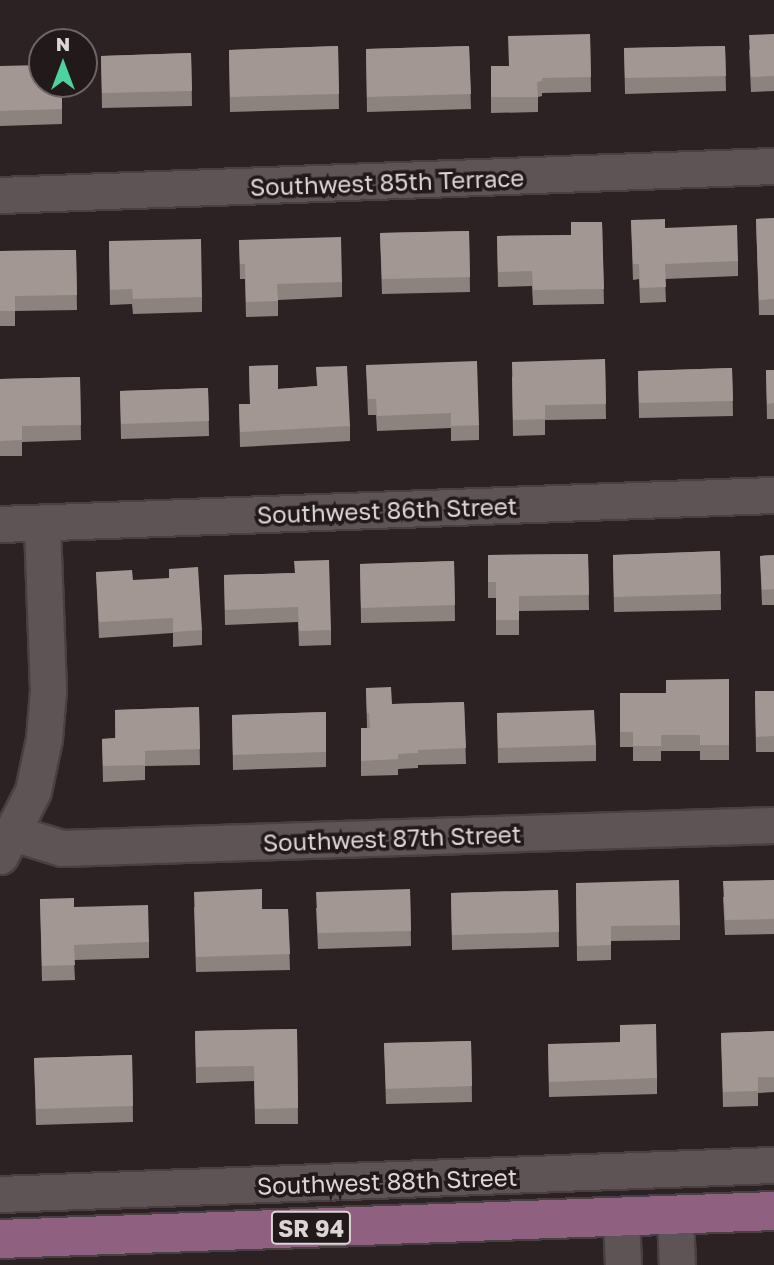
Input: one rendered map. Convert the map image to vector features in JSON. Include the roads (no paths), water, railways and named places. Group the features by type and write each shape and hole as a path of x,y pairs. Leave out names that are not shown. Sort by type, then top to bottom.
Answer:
{"main road":[{"name":"Southwest 88th Street","path":"0,1239 774,1211"}],"street":[{"name":"Southwest 85th Terrace","path":"0,195 774,166"},
{"name":"Southwest 86th Street","path":"0,524 774,495"},
{"path":"6,844 33,791 44,739 48,690 42,523"},
{"name":"Southwest 87th Street","path":"6,844 62,848 774,825"},
{"name":"Southwest 88th Street","path":"0,1194 774,1165"},
{"path":"675,1214 677,1265"},
{"path":"621,1217 623,1265"}]}
